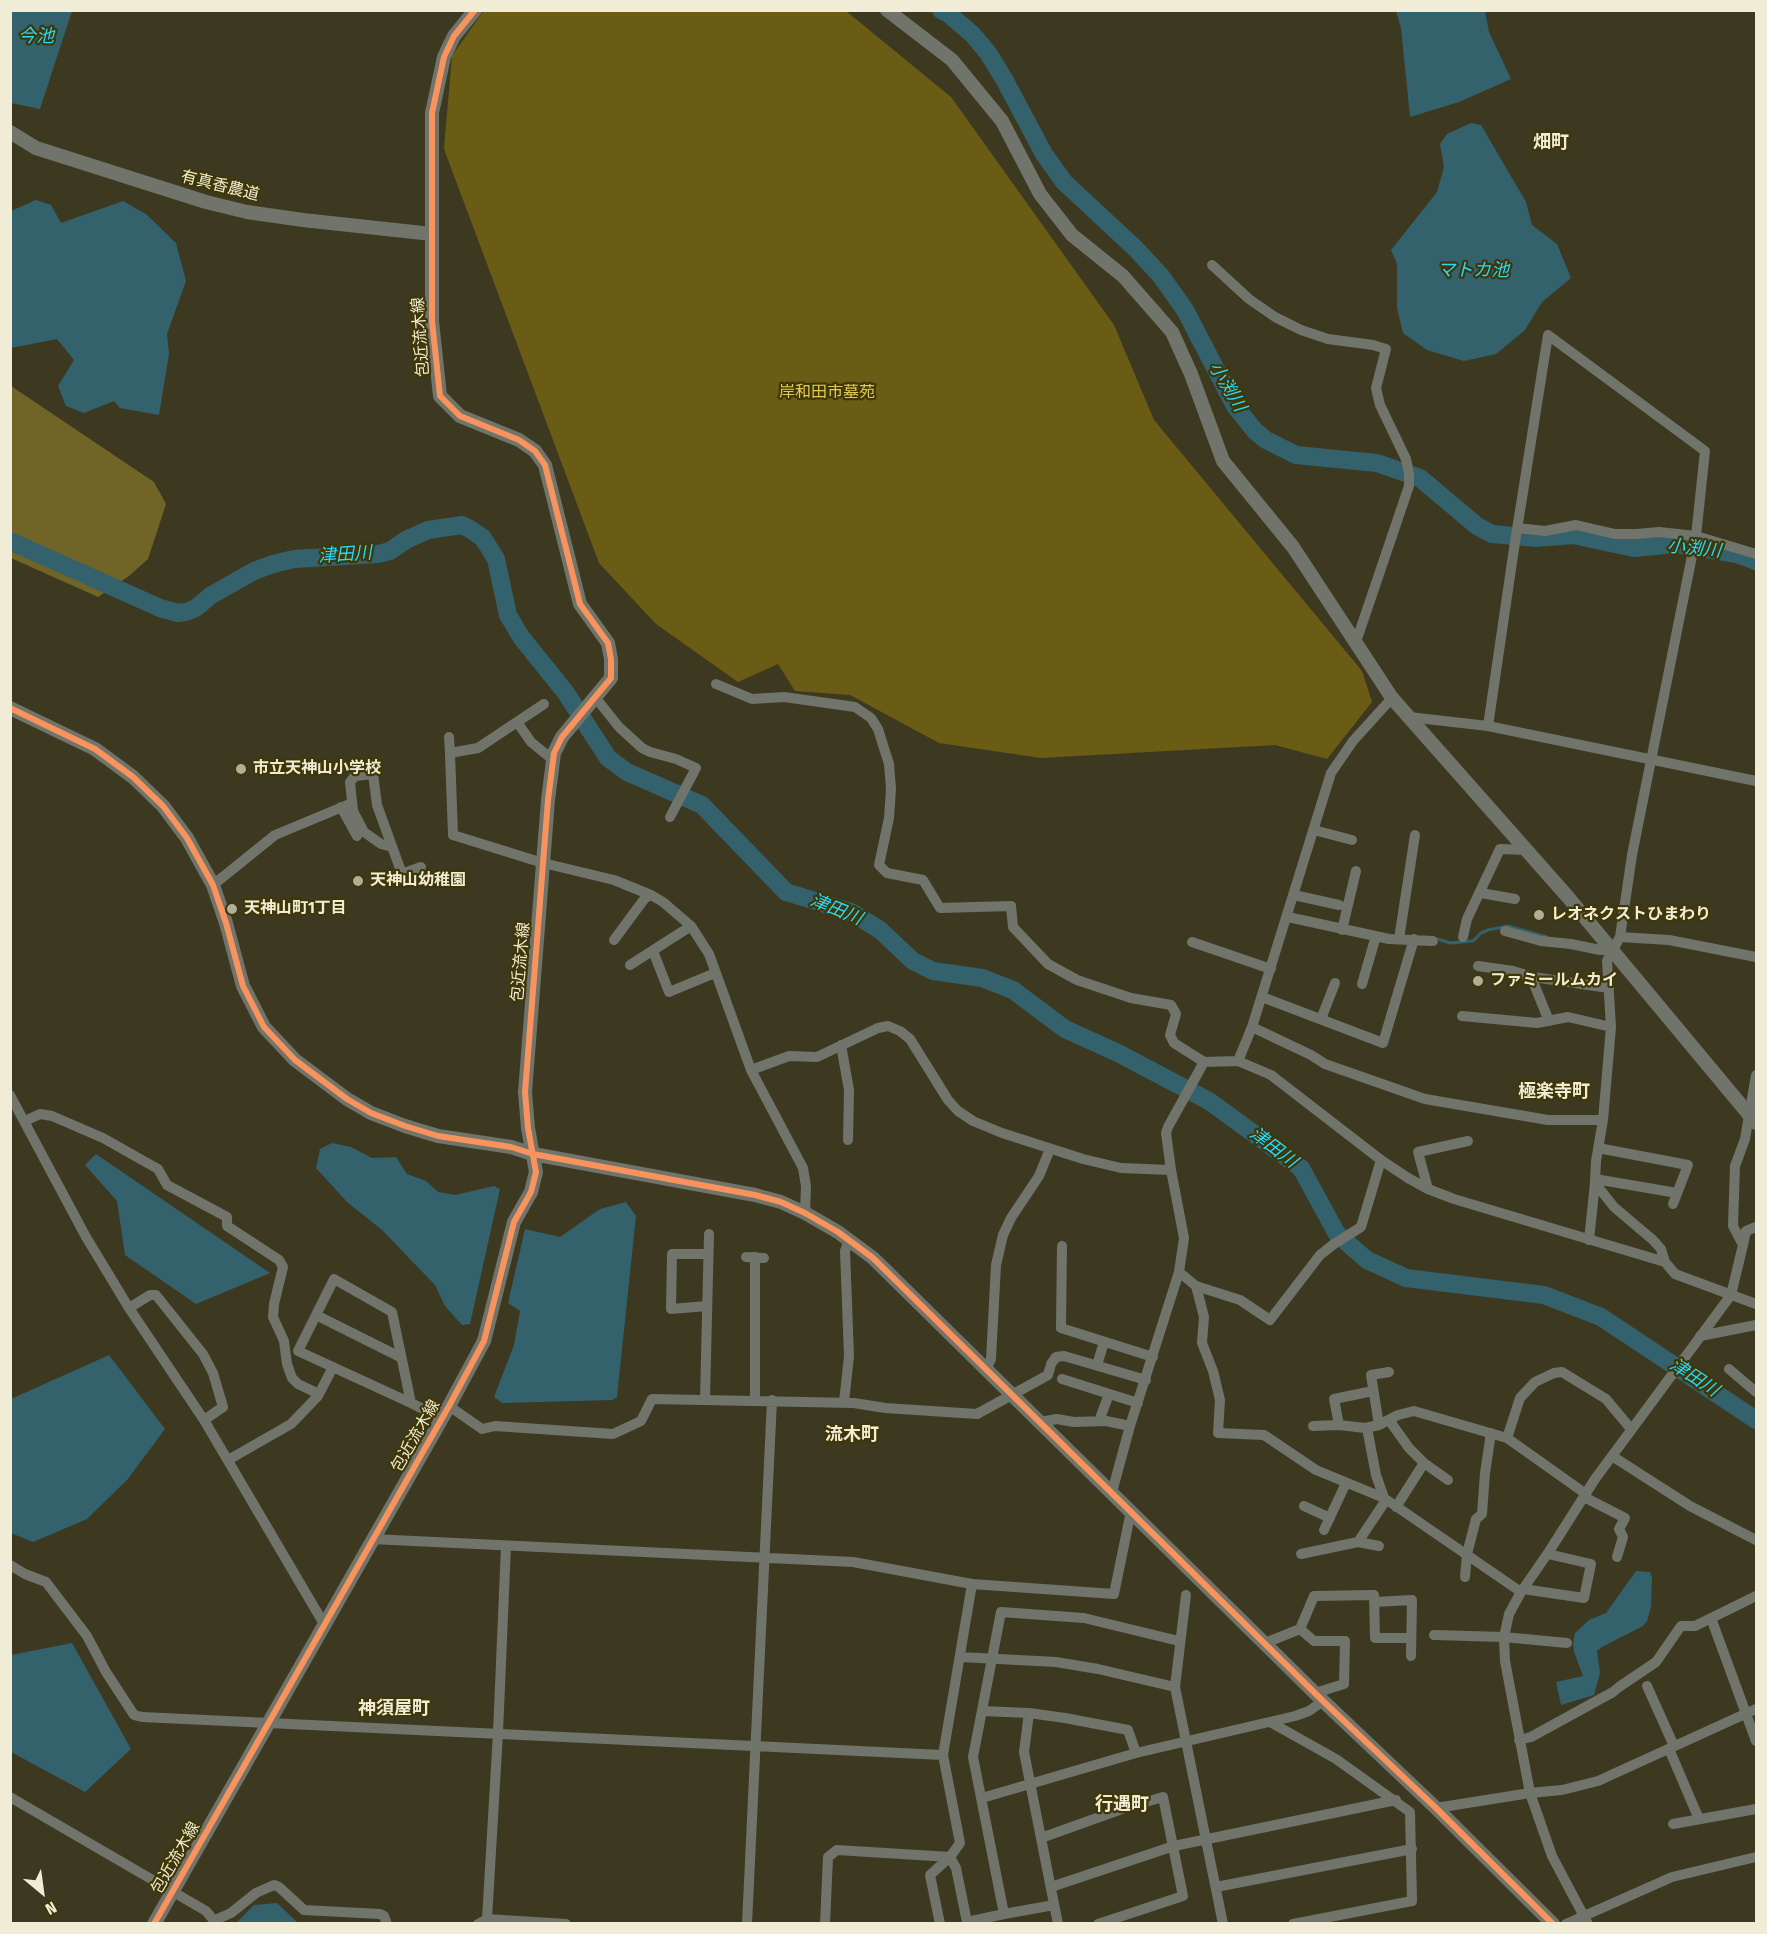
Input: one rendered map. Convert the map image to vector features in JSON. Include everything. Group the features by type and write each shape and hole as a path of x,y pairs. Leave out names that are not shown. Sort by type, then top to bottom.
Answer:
{"street":[{"name":"包近流木線","path":"154,1923 484,1341 514,1222 531,1191 536,1172 528,1128 525,1092 554,753 562,737 611,678 611,659 608,643 580,604 545,465 535,450 519,440 460,416 440,396 432,321 432,113 444,57 454,36 475,10"},
{"path":"887,10 952,60 1002,121 1040,194 1072,235 1124,276 1172,332 1191,374 1223,461 1293,548 1392,698 1612,950 1752,1118"},
{"name":"有真香農道","path":"10,132 46,152 206,202 247,212 432,234"},
{"path":"1212,265 1249,299 1275,317 1301,330 1328,339 1386,349 1376,388 1380,405 1406,459 1409,486 1356,642"},
{"path":"1488,726 1548,335 1704,451 1696,536 1632,855 1620,937 1607,961 1611,1027 1589,1240"},
{"path":"1517,528 1545,531 1576,525 1615,534 1659,532 1696,536 1756,554"},
{"path":"716,684 752,699 784,697 855,708 871,718 878,729 890,764 889,818 879,865 887,873 923,880 940,908 1011,906 1013,927 1048,964 1077,980 1131,998 1171,1005 1176,1014 1170,1035 1174,1043 1204,1062 1238,1061 1271,1075 1381,1160 1428,1189 1454,1199 1665,1262"},
{"path":"1238,1061 1252,1027 1288,917 1331,773 1353,741 1392,698"},
{"path":"592,700 642,748 696,768 670,817"},
{"path":"450,753 478,748 544,704"},
{"path":"10,708 95,749 133,777 163,806 187,837 213,885 226,923 235,962 254,1009 271,1035 295,1060 347,1099 371,1113 438,1136 511,1147 533,1154 754,1195 781,1203 806,1213 873,1258 1319,1697 1553,1923"},
{"path":"1409,717 1488,726 1756,781"},
{"path":"517,722 531,742 553,760"},
{"path":"449,737 453,835 543,863 614,880 651,895 691,926 703,944 716,972 751,1070 802,1168 806,1186 806,1213"},
{"path":"392,847 381,844 364,832 353,811 350,782 355,777 373,774 377,806 402,874"},
{"path":"213,885 275,835 352,803"},
{"path":"341,807 357,836"},
{"path":"1314,831 1352,840"},
{"path":"1399,939 1415,835"},
{"path":"1462,938 1500,849 1526,850"},
{"path":"384,879 421,867"},
{"path":"1342,930 1356,871"},
{"path":"1481,893 1515,899"},
{"path":"614,940 645,898 651,895"},
{"path":"1294,896 1339,905"},
{"path":"1288,917 1376,936 1433,941"},
{"path":"630,965 691,926"},
{"path":"1505,931 1556,946 1612,950"},
{"path":"1362,984 1376,936"},
{"path":"1620,937 1669,940 1756,957"},
{"path":"1262,997 1383,1043 1414,939"},
{"path":"1192,942 1271,969"},
{"path":"653,951 669,992 716,972"},
{"path":"1478,966 1514,967 1533,977 1554,976 1609,988"},
{"path":"1321,1019 1335,983"},
{"path":"1534,984 1549,1021"},
{"path":"1462,1016 1538,1023 1568,1017 1611,1027"},
{"path":"751,1070 789,1056 817,1056 878,1028 888,1026 900,1031 910,1039 933,1077 958,1111 972,1121 1050,1149 1121,1168 1171,1170"},
{"path":"1252,1027 1325,1064 1425,1099 1548,1120 1603,1120"},
{"path":"842,1045 849,1089 848,1140"},
{"path":"1112,1492 1130,1426 1179,1272 1184,1238 1166,1133 1179,1104 1204,1062"},
{"path":"1743,1245 1732,1226 1735,1176 1738,1156 1752,1118 1756,1075"},
{"path":"10,1095 75,1217 129,1308 204,1420 324,1624"},
{"path":"25,1121 40,1114 52,1116 103,1138 158,1169 167,1185 227,1217 227,1226 279,1260 283,1267 273,1317 284,1341 287,1364 292,1378 298,1384 319,1394"},
{"path":"1428,1189 1418,1152 1468,1141"},
{"path":"1598,1148 1688,1165 1673,1204"},
{"path":"986,1369 991,1359 996,1265 1003,1235 1011,1218 1039,1176 1050,1149"},
{"path":"1179,1272 1196,1286 1240,1300 1270,1320 1320,1255 1361,1227 1381,1160"},
{"path":"1595,1181 1677,1193"},
{"path":"1595,1181 1614,1207 1661,1249 1665,1262 1675,1274 1756,1305"},
{"path":"1585,1920 1552,1856 1530,1793 1505,1661 1504,1637 1509,1614 1522,1590 1612,1456 1731,1295 1746,1231 1756,1227"},
{"path":"705,1399 708,1234"},
{"path":"844,1402 849,1356 845,1251 849,1240"},
{"path":"1062,1246 1061,1329 1153,1357"},
{"path":"707,1306 671,1309 672,1254 708,1254"},
{"path":"755,1258 755,1400"},
{"path":"411,1403 392,1312 334,1279 298,1351 411,1403 445,1412 482,1428 495,1426 613,1434 641,1421 652,1399 844,1402 885,1408 977,1414 1048,1375 1056,1357 1064,1356 1146,1380"},
{"path":"1196,1286 1204,1317 1202,1343 1213,1371 1220,1400 1218,1433 1264,1435 1316,1470 1385,1499 1522,1590 1584,1598 1591,1564 1548,1554"},
{"path":"129,1308 150,1295 156,1295 203,1354 213,1373 223,1407 204,1420"},
{"path":"316,1315 400,1357"},
{"path":"1700,1336 1756,1325"},
{"path":"1097,1365 1104,1342"},
{"path":"228,1460 291,1424 319,1394 333,1367"},
{"path":"1729,1369 1756,1392"},
{"path":"1389,1372 1371,1375 1373,1391 1384,1422 1424,1463 1448,1480"},
{"path":"1507,1438 1520,1398 1535,1382 1554,1373 1562,1372 1606,1399 1631,1429"},
{"path":"1062,1379 1138,1403"},
{"path":"1339,1425 1334,1399 1373,1391"},
{"path":"1099,1421 1109,1394"},
{"path":"747,1923 772,1400"},
{"path":"1313,1426 1339,1425 1367,1428 1398,1415 1414,1412 1507,1438 1585,1495 1625,1518 1619,1529 1623,1537 1617,1557"},
{"path":"1040,1422 1057,1419 1074,1422 1099,1421 1130,1426"},
{"path":"1367,1428 1376,1475 1385,1499"},
{"path":"1465,1577 1467,1554 1476,1519 1482,1514 1491,1433"},
{"path":"1612,1456 1690,1506 1756,1540"},
{"path":"1396,1507 1424,1463"},
{"path":"1324,1530 1346,1483"},
{"path":"1358,1542 1385,1499"},
{"path":"1304,1506 1330,1518"},
{"path":"372,1539 853,1562 972,1584 1114,1594 1131,1511"},
{"path":"1301,1554 1358,1542 1379,1546"},
{"path":"506,1546 498,1733 483,1921 566,1923"},
{"path":"10,1565 46,1582 87,1636 106,1672 134,1715 943,1755"},
{"path":"940,1923 930,1875 950,1857 960,1843 943,1755 972,1584"},
{"path":"1186,1595 1175,1687 1223,1923"},
{"path":"1265,1643 1300,1629 1314,1596 1374,1595 1375,1638 1411,1638"},
{"path":"1519,1740 1531,1737 1613,1692 1656,1662 1681,1626 1695,1626 1756,1596"},
{"path":"1374,1602 1412,1600 1411,1656"},
{"path":"1004,1914 973,1757 1001,1612 1084,1618 1179,1641"},
{"path":"1711,1618 1756,1742"},
{"path":"982,1798 1136,1753 1309,1711 1319,1697 1344,1683 1346,1641 1314,1641 1300,1629"},
{"path":"1434,1635 1504,1637 1567,1643"},
{"path":"960,1657 1056,1662 1175,1687"},
{"path":"1647,1686 1699,1819"},
{"path":"1436,1808 1562,1790 1598,1781 1756,1709"},
{"path":"982,1711 1029,1713 1128,1730 1136,1753"},
{"path":"1029,1713 1024,1752 1058,1923"},
{"path":"1270,1722 1336,1759 1410,1812 1412,1901 1293,1923"},
{"path":"10,1797 206,1911 216,1922 256,1893 274,1885 304,1910 380,1914 384,1916 387,1923"},
{"path":"1041,1838 1163,1797 1183,1896 1098,1923"},
{"path":"1051,1887 1174,1846 1396,1800"},
{"path":"1673,1824 1756,1809"},
{"path":"1216,1887 1412,1849"},
{"path":"825,1923 828,1857 831,1852 837,1850 950,1857"},
{"path":"950,1857 956,1868 967,1922 1054,1905"},
{"path":"1566,1923 1585,1920 1672,1877 1756,1857"}],"green space":[{"name":"岸和田市墓苑","path":"484,10 846,11 951,97 1114,325 1154,420 1362,671 1372,702 1327,759 1275,745 1041,758 939,743 850,695 795,691 778,664 738,682 656,624 599,563 444,149 452,56"}],"shaded area":[{"path":"11,386 154,482 166,504 148,559 129,576 98,597 11,558"}],"water":[{"name":"今池","path":"11,10 72,11 40,109 11,103"},
{"path":"1396,11 1485,11 1489,32 1511,79 1459,102 1410,117 1401,28"},
{"name":"マトカ池","path":"1471,123 1481,125 1526,202 1532,225 1557,244 1571,278 1542,302 1525,330 1496,354 1464,361 1427,350 1403,333 1397,308 1397,264 1391,250 1437,192 1444,167 1440,144 1447,134"},
{"path":"36,200 51,205 61,223 123,201 146,214 176,243 186,281 167,334 169,354 159,415 120,408 114,401 84,413 66,406 58,386 74,360 57,339 11,348 11,211"},
{"path":"332,1143 351,1147 372,1158 396,1157 407,1174 426,1181 438,1192 455,1195 494,1186 500,1189 470,1324 462,1325 445,1306 435,1285 382,1230 347,1202 316,1168 320,1149"},
{"path":"96,1154 270,1273 196,1304 125,1255 117,1201 85,1165"},
{"path":"626,1202 636,1216 617,1397 612,1400 502,1403 494,1397 514,1345 520,1311 508,1303 525,1229 560,1237 600,1209"},
{"path":"109,1355 165,1429 127,1480 87,1519 33,1542 11,1533 11,1399"},
{"path":"1636,1571 1650,1572 1652,1577 1651,1607 1647,1621 1643,1626 1597,1651 1600,1673 1594,1695 1561,1705 1556,1682 1583,1676 1574,1652 1575,1633 1589,1620 1606,1613"},
{"path":"72,1643 131,1749 85,1792 11,1752 11,1655"},
{"path":"277,1903 298,1923 236,1923 254,1905"}],"waterway":[{"name":"小渕川","path":"941,10 973,35 988,53 1044,154 1064,182 1136,249 1161,276 1185,310 1235,406 1255,431 1266,440 1296,455 1377,463 1420,478 1477,526 1492,534 1536,538 1573,535 1634,548 1676,544 1737,554 1756,561"},
{"name":"津田川","path":"10,541 160,608 178,613 196,608 210,596 254,571 273,564 294,559 378,554 390,551 406,540 428,530 462,525 470,529 483,538 496,559 508,615 521,637 566,693 608,758 627,772 702,805 786,892 851,912 880,930 913,961 933,971 982,978 1013,990 1065,1029 1118,1053 1209,1101 1301,1168 1337,1234 1367,1260 1406,1278 1544,1295 1601,1317 1756,1420"},
{"path":"1438,939 1450,943 1473,941 1481,933 1508,926 1547,937"}],"cycle path":[{"path":"154,1924 484,1341 514,1222 531,1192 536,1172 528,1128 525,1092 548,800 554,753 562,737 611,678 611,659 608,643 580,604 545,465 535,451 519,440 460,416 440,396 432,321 432,113 444,57 454,36 475,10"},
{"path":"10,708 95,749 133,777 163,806 187,838 213,885 243,986 264,1027 295,1060 347,1099 371,1113 438,1136 511,1147 533,1154 755,1195 781,1202 838,1232 873,1258 1553,1924"}],"place":[{"name":"市立天神山小学校","path":"241,769"},
{"name":"天神山幼稚園","path":"358,881"},
{"name":"天神山町1丁目","path":"232,909"},
{"name":"レオネクストひまわり","path":"1539,915"},
{"name":"ファミールムカイ","path":"1478,981"}],"district":[{"name":"畑町","path":"1551,143"},
{"name":"極楽寺町","path":"1554,1092"},
{"name":"流木町","path":"852,1435"},
{"name":"神須屋町","path":"394,1709"},
{"name":"行遇町","path":"1122,1805"}]}
